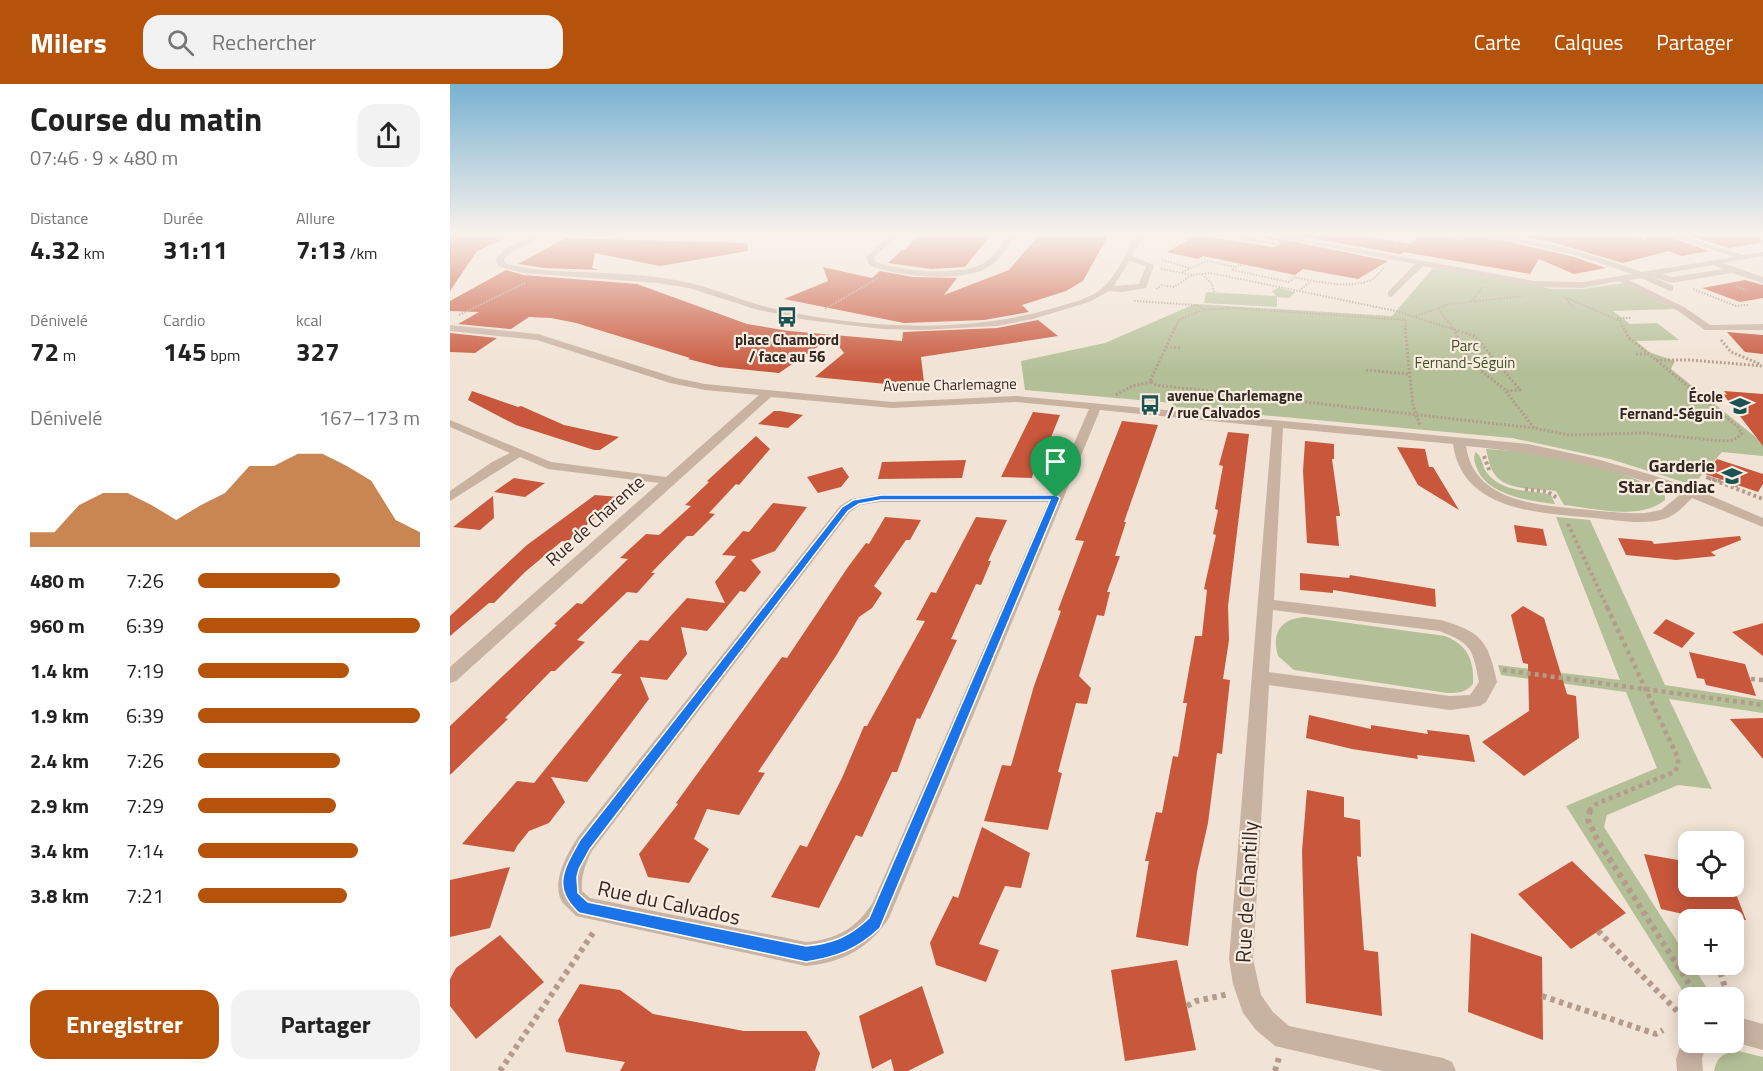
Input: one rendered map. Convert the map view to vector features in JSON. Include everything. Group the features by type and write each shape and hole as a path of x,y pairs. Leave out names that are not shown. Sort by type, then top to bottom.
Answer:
{"street":[{"path":"647,280 673,282 708,290 765,309 837,321 920,327 992,324 1031,317 1063,309 1096,295 1107,288 1112,280"},
{"path":"1107,288 1122,289 1143,286 1145,280"},
{"path":"1391,294 1404,280"},
{"path":"1520,280 1555,286 1578,286 1614,280"},
{"path":"1623,280 1681,309 1708,328 1763,327"},
{"path":"1651,285 1666,286 1652,280"},
{"name":"Avenue Charlemagne","path":"450,328 538,337 680,383 767,393 892,405 1006,399 1520,447 1623,469 1690,492 1763,524"},
{"name":"Rue de Charente","path":"450,677 767,393"},
{"name":"Rue du Calvados","path":"1056,498 881,498 856,502 845,509 585,844 572,867 571,896 584,908 806,954 834,950 863,934 874,923 881,910 1096,406"},
{"path":"450,423 555,466 669,481"},
{"name":"Rue de Chantilly","path":"1278,423 1241,959 1246,990 1253,1009 1260,1018 1284,1037 1443,1071"},
{"path":"1459,440 1466,469 1477,482 1498,495 1526,506 1649,517 1670,512 1690,492"},
{"path":"450,497 496,465 519,453"},
{"path":"1260,677 1450,704 1474,701 1480,697 1488,682 1482,653 1478,646 1451,629 1265,604"},
{"path":"1744,1032 1763,1037"},
{"path":"1690,1071 1691,1053"}],"path":[{"path":"450,320 530,280"},
{"path":"825,309 875,280"},
{"path":"1154,291 1162,285 1174,287 1186,280"},
{"path":"1208,280 1214,292"},
{"path":"1241,280 1400,312 1475,336 1521,390 1505,391"},
{"path":"1279,280 1289,282"},
{"path":"1282,288 1292,280"},
{"path":"1306,280 1364,282 1370,280"},
{"path":"1298,291 1311,281"},
{"path":"1471,303 1484,286"},
{"path":"1686,286 1736,306 1748,305"},
{"path":"1563,291 1564,299 1573,307"},
{"path":"1130,301 1406,320 1450,304 1527,296"},
{"path":"1113,399 1127,389 1151,382 1534,428 1569,435 1645,433 1722,441 1734,440 1740,436 1742,433 1739,428 1625,334 1620,321 1564,296"},
{"path":"1196,305 1204,309"},
{"path":"1151,382 1179,320 1204,309 1232,308"},
{"path":"1438,309 1455,329 1460,345 1474,365 1505,391 1534,428"},
{"path":"1615,318 1631,318"},
{"path":"1406,320 1404,322 1414,414"},
{"path":"1718,337 1731,352 1763,366"},
{"path":"1166,347 1182,348"},
{"path":"1636,354 1648,354"},
{"path":"1655,360 1690,360 1763,366"},
{"path":"1366,370 1409,374"},
{"path":"1481,450 1489,470 1496,478"},
{"path":"1737,487 1727,486 1729,484 1706,477 1737,487 1763,499"},
{"path":"1515,488 1553,493 1560,504"},
{"path":"1565,517 1676,752 1677,766 1674,772 1596,804 1588,813 1588,820 1597,839 1691,987"},
{"path":"1499,670 1763,705"},
{"path":"1750,680 1763,680"},
{"path":"1598,931 1678,1012"},
{"path":"500,1071 593,933"},
{"path":"1186,1006 1196,1001 1246,990"},
{"path":"1542,996 1656,1034 1663,1030"}],"green space":[{"name":"Parc Fernand-Séguin","path":"1423,280 1502,280 1553,289 1582,289 1624,283 1674,309 1613,311 1630,324 1657,323 1679,340 1636,341 1649,352 1675,361 1671,369 1763,443 1763,456 1722,452 1693,485 1610,459 1512,438 1174,407 1173,403 1025,390 1021,361 1105,343 1195,304 1392,316"},
{"path":"1278,288 1296,292 1289,298 1277,297 1277,307 1204,303 1206,292 1276,296 1272,291"},
{"path":"1486,449 1552,457 1607,470 1651,486 1665,496 1665,500 1655,506 1630,512 1564,505 1556,491 1513,486 1498,478 1492,469"},
{"path":"1476,452 1485,471 1494,480 1509,488 1551,495 1555,504 1533,501 1498,490 1481,476 1474,459"},
{"path":"1556,517 1590,520 1665,685 1763,700 1763,713 1669,699 1712,789 1678,785 1607,815 1604,827 1678,943 1678,975 1699,975 1706,987 1680,987 1566,806 1657,768 1626,692 1501,675 1498,665 1620,680"},
{"path":"1305,617 1445,636 1459,644 1468,655 1471,661 1473,684 1461,692 1447,693 1294,670 1278,656 1277,634 1284,624"},
{"path":"1744,1052 1763,1057 1763,1071 1714,1071 1722,1056 1729,1053"}],"building":[{"path":"450,280 457,280 450,291"},
{"path":"488,280 587,280 637,284 747,324 789,331 902,341 903,332 997,328 1038,320 1058,336 921,357 924,383 886,384 815,377 844,353 832,337 779,373 719,367 576,323 551,318 529,317 511,329 458,324 479,312 450,311 450,301"},
{"path":"828,280 955,280 944,295 983,280 1084,280 1066,291 1022,305 1029,312 984,320 904,323 784,299"},
{"path":"1745,280 1763,285 1763,298 1740,302 1702,288"},
{"path":"1727,332 1763,335 1763,354 1745,352"},
{"path":"450,333 497,338 475,353 450,352"},
{"path":"472,391 518,407 521,406 564,425 619,437 600,450 594,450 516,425 468,400"},
{"path":"1724,391 1763,394 1763,446 1723,394 1727,395"},
{"path":"774,411 803,415 788,428 758,424"},
{"path":"1033,412 1060,415 1043,457 1037,457 1032,478 1001,477"},
{"path":"1122,421 1158,425 1124,522 1126,522 1115,556 1120,556 1107,592 1110,592 1104,616 1097,615 1079,676 1091,688 1087,704 1076,703 1058,772 1062,773 1048,830 984,821 1002,765 1011,766 1034,686 1061,611 1058,610 1084,541 1075,540"},
{"path":"1228,432 1249,434 1228,606 1229,640 1223,679 1230,680 1222,754 1217,753 1208,823 1197,872 1188,946 1136,937 1149,861 1145,861 1156,812 1162,813 1173,756 1178,757 1187,703 1183,703 1195,636 1202,636 1207,590 1204,589 1216,535 1213,534 1218,510 1215,509 1223,466 1219,465"},
{"path":"756,436 770,449 739,485 736,484 709,513 715,514 693,536 687,536 651,573 655,573 637,593 627,592 577,640 585,642 555,671 551,671 505,718 508,719 450,775 450,726 557,625 554,624 577,603 582,604 628,559 620,558 646,534 659,535 691,506 685,505 709,482 707,481"},
{"path":"1305,441 1334,444 1334,459 1332,459 1340,516 1336,516 1339,546 1307,543 1303,471"},
{"path":"1397,447 1425,449 1429,467 1433,467 1459,510 1418,485"},
{"path":"1717,459 1763,474 1763,484 1758,492 1705,474"},
{"path":"966,460 962,478 878,479 882,462"},
{"path":"842,467 849,477 841,487 818,493 807,477"},
{"path":"514,478 545,483 525,497 494,492"},
{"path":"595,495 619,497 567,542 562,541 525,572 494,603 489,603 450,636 450,616 527,545"},
{"path":"493,496 494,518 480,530 453,527"},
{"path":"773,503 807,507 775,551 751,560 761,572 745,592 740,591 707,631 681,627 687,654 667,680 640,677 649,699 587,782 551,777 565,802 549,823 529,831 514,852 462,844 517,781 534,783 622,674 611,673 640,640 648,641 687,598 725,603 715,582 736,556 722,555 743,531 749,532"},
{"path":"885,517 921,520 910,540 906,540 874,586 882,593 872,608 859,617 836,656 758,772 765,773 739,815 707,809 694,839 709,849 689,883 648,877 639,854 678,804 676,803 782,657 787,658 848,567 866,543 869,544"},
{"path":"976,517 1007,520 988,561 991,561 981,585 976,584 951,639 957,640 920,719 917,718 897,772 892,772 862,837 856,835 819,908 771,897 800,845 807,847 842,778 864,726 867,726 925,621 916,620 931,592 936,593"},
{"path":"1514,525 1543,529 1547,546 1517,542"},
{"path":"1740,536 1741,540 1711,552 1716,556 1676,560 1626,555 1618,538 1652,541 1654,544"},
{"path":"1300,573 1349,578 1350,575 1435,589 1436,607 1333,590 1333,593 1300,590"},
{"path":"1523,606 1544,618 1567,694 1576,696 1579,738 1524,776 1482,742 1529,711 1528,664 1523,663 1511,615"},
{"path":"1666,619 1695,633 1682,648 1653,633"},
{"path":"1763,623 1763,656 1732,632"},
{"path":"1689,652 1745,664 1756,696 1706,685 1704,679 1697,678"},
{"path":"1309,715 1371,729 1371,725 1428,734 1427,730 1469,735 1475,762 1417,755 1418,759 1352,749 1306,738"},
{"path":"1763,718 1763,759 1730,719"},
{"path":"1307,790 1344,797 1344,817 1360,820 1361,857 1357,856 1364,950 1378,952 1382,1016 1306,1003 1302,851"},
{"path":"982,827 1030,853 1021,888 1005,886 979,944 999,950 986,982 936,965 930,943 953,896 958,898"},
{"path":"1644,854 1678,860 1678,897 1737,897 1742,909 1678,909 1678,913 1661,909"},
{"path":"1572,861 1626,913 1571,949 1518,894"},
{"path":"510,867 490,928 450,937 450,880"},
{"path":"1471,933 1542,957 1543,1040 1468,1012"},
{"path":"500,935 544,982 476,1039 450,1006 450,979 456,968"},
{"path":"1177,960 1196,1050 1125,1061 1111,970"},
{"path":"580,984 620,990 653,1014 744,1031 806,1031 820,1053 815,1071 620,1071 625,1062 566,1052 558,1020"},
{"path":"922,986 944,1053 908,1071 894,1071 891,1059 872,1069 859,1016"}],"place":[{"name":"place Chambord / face au 56","path":"787,317"},
{"name":"avenue Charlemagne / rue Calvados","path":"1150,405"},
{"name":"École Fernand-Séguin","path":"1740,406"},
{"name":"Garderie Star Candiac","path":"1732,476"}],"route":[{"path":"1033,496 1056,498 881,910 874,923 863,934 834,950 820,954 806,954 584,908 571,896 572,867 585,844 840,513 856,502 881,498 1033,496"}]}
